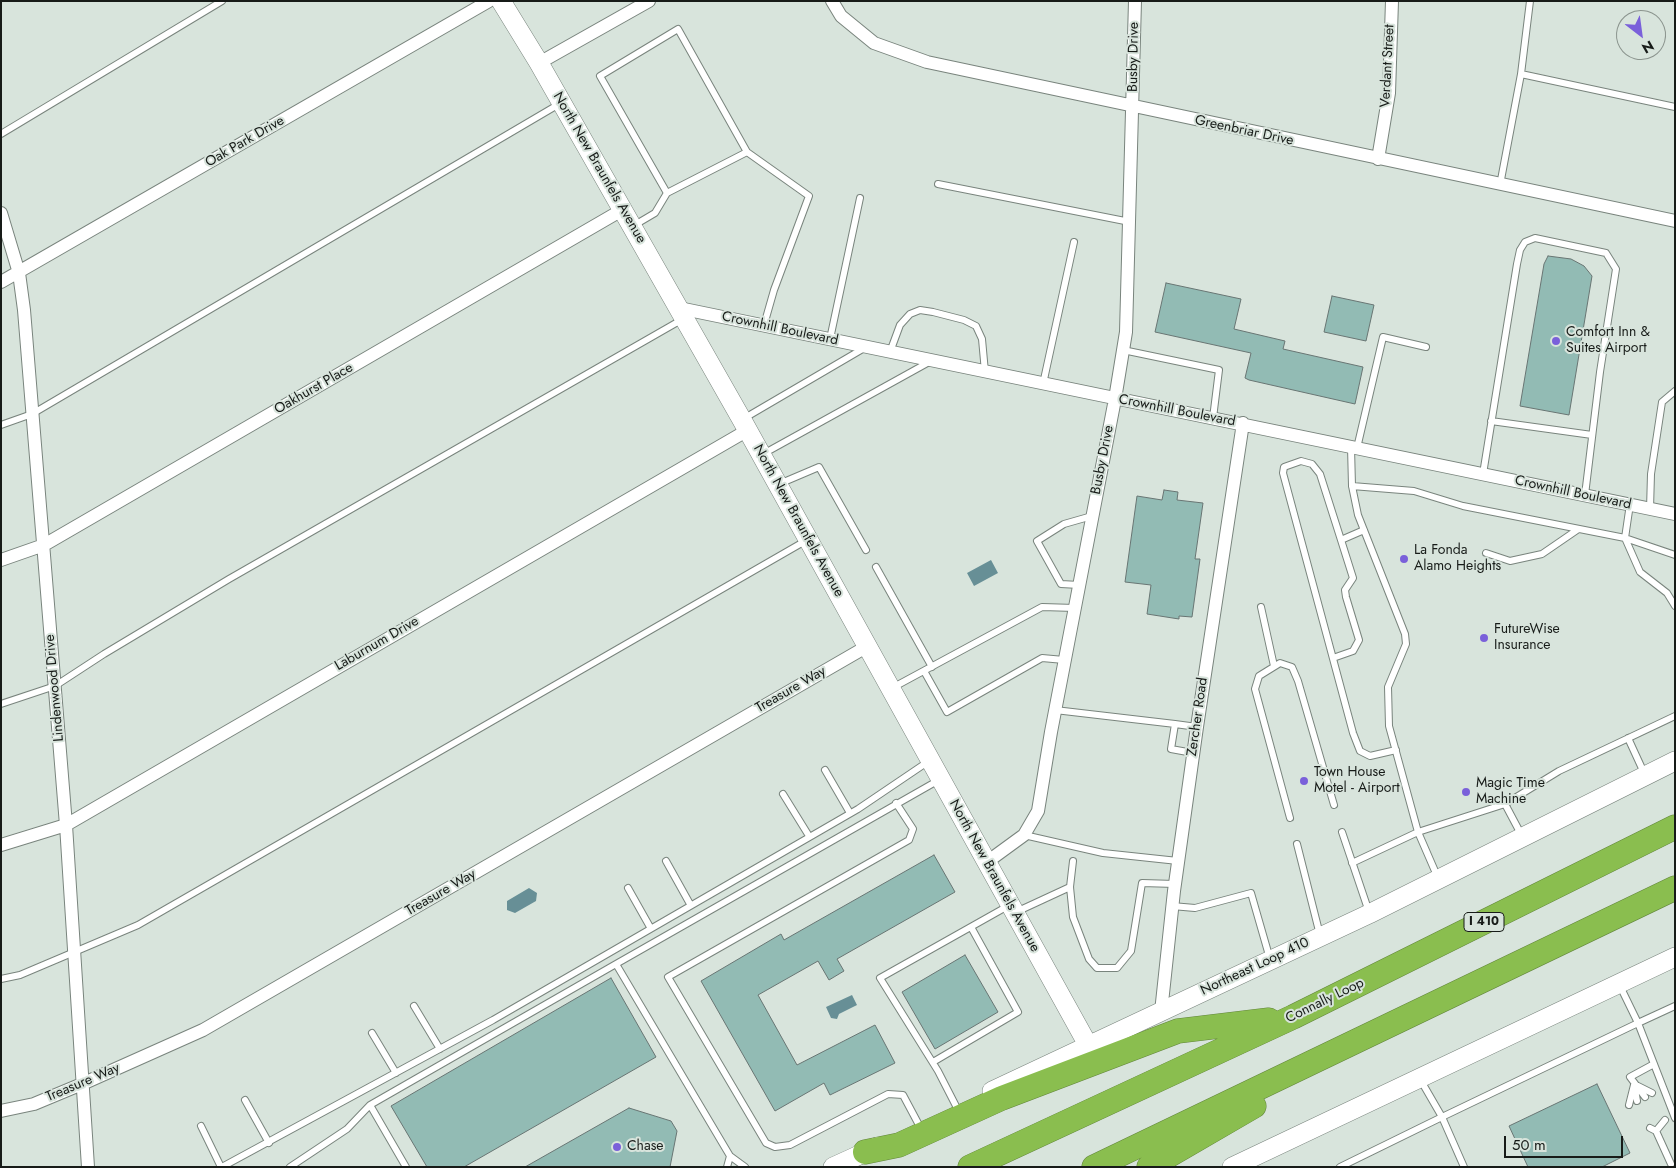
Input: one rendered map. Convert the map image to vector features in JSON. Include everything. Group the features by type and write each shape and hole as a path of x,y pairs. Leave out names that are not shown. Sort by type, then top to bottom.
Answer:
{"highway":[{"name":"Connally Loop","path":"970,1167 1293,1017 1675,827"},
{"path":"1094,1167 1675,888"},
{"path":"865,1152 899,1145 1002,1098 1178,1031 1293,1017"},
{"path":"1149,1167 1407,1018"}],"main road":[{"name":"North New Braunfels Avenue","path":"501,1 539,63 745,425 866,647 1088,1045"},
{"name":"Northeast Loop 410","path":"833,1167 1369,914 1675,761"},
{"path":"1232,1167 1675,956"}],"street":[{"name":"Oak Park Drive","path":"1,282 489,1"},
{"path":"539,63 648,1"},
{"name":"Greenbriar Drive","path":"832,1 842,16 874,43 927,62 1675,221"},
{"name":"Busby Drive","path":"987,862 1024,835 1038,811 1064,660 1115,399 1126,332 1134,107 1135,1"},
{"name":"Verdant Street","path":"1378,159 1389,93 1392,1"},
{"name":"Oakhurst Place","path":"1,560 44,545 622,210"},
{"name":"Lindenwood Drive","path":"1,213 19,273 24,310 66,825 88,1167"},
{"name":"Crownhill Boulevard","path":"682,313 764,325 1675,514"},
{"name":"Zercher Road","path":"1161,1012 1172,906 1193,753 1243,424"},
{"name":"Laburnum Drive","path":"1,844 66,825 745,425"},
{"name":"Treasure Way","path":"1,1111 34,1104 82,1084 171,1045 241,1009 866,647"}],"lane":[{"path":"1,134 222,1"},
{"path":"1500,185 1521,74 1530,1"},
{"path":"667,193 600,76 678,29 747,152 809,196 774,290 764,325"},
{"path":"1521,74 1675,106"},
{"path":"1,426 32,414 562,103"},
{"path":"632,227 655,213 667,193 747,152"},
{"path":"938,184 1130,222"},
{"path":"830,339 860,198"},
{"path":"1483,474 1520,250 1525,242 1535,238 1606,253 1616,269 1585,495"},
{"path":"1043,384 1074,242"},
{"path":"890,352 900,325 910,314 920,310 933,312 964,320 976,326 982,339 985,372"},
{"path":"1,704 55,686 104,654 229,579 682,313"},
{"path":"1426,347 1383,337 1354,447 1352,486 1358,515 1405,634 1406,644 1388,687 1389,726 1418,832 1439,879"},
{"path":"745,425 867,347"},
{"path":"1123,350 1219,370 1213,418"},
{"path":"761,455 932,361"},
{"path":"1650,509 1651,474 1662,402 1675,392"},
{"path":"1491,421 1592,435"},
{"path":"1333,658 1353,651 1359,640 1345,590 1353,578 1320,474 1312,464 1301,460 1284,467 1283,472 1333,658 1360,751 1370,756 1396,750"},
{"path":"777,484 818,467 866,550"},
{"path":"1352,486 1414,491 1463,506 1624,538 1675,555"},
{"path":"1630,504 1624,538 1640,572 1667,593 1675,606"},
{"path":"1079,584 1061,584 1037,541 1064,524 1092,516"},
{"path":"1341,540 1364,530"},
{"path":"1486,553 1510,561 1542,554 1577,530"},
{"path":"1,979 20,975 138,925 808,540"},
{"path":"876,567 932,666"},
{"path":"890,689 1042,607 1075,608"},
{"path":"1261,607 1274,666"},
{"path":"924,671 947,712 1042,658 1064,660"},
{"path":"1290,818 1255,689 1259,676 1280,663 1292,667 1334,805"},
{"path":"1055,710 1197,727"},
{"path":"1352,863 1418,832 1505,804 1559,772 1675,716"},
{"path":"1175,724 1171,749 1193,753"},
{"path":"1628,738 1645,776"},
{"path":"201,1126 221,1167 269,1143 440,1049 850,813 930,760"},
{"path":"825,770 850,813"},
{"path":"290,1167 347,1129 370,1105 940,779"},
{"path":"783,794 809,836"},
{"path":"896,803 913,829 909,840 668,977 766,1143 775,1147 790,1145 888,1094 903,1095 919,1125"},
{"path":"1505,804 1523,837"},
{"path":"1342,832 1369,914"},
{"path":"1024,835 1103,853 1178,861"},
{"path":"1297,844 1320,936"},
{"path":"1073,860 1070,888 1072,917 1089,959 1097,968 1117,968 1132,951 1142,883 1175,884"},
{"path":"666,861 690,904"},
{"path":"628,888 650,927"},
{"path":"957,1108 933,1062 880,978 971,927 1012,909 1070,888"},
{"path":"1172,906 1195,908 1251,893 1270,960"},
{"path":"933,1062 1018,1012 971,927"},
{"path":"616,964 730,1156 745,1167"},
{"path":"1619,983 1638,1023 1675,1118"},
{"path":"414,1006 440,1049"},
{"path":"1340,1167 1675,1006"},
{"path":"372,1033 396,1073"},
{"path":"1637,1102 1634,1085 1630,1077 1654,1064"},
{"path":"1419,1078 1442,1117 1464,1167"},
{"path":"1634,1085 1652,1093"},
{"path":"1634,1085 1645,1096"},
{"path":"1629,1105 1634,1085"},
{"path":"245,1100 269,1143"},
{"path":"370,1105 406,1167"},
{"path":"1662,1122 1650,1130 1670,1164"},
{"path":"727,1167 730,1156"}],"water":[{"path":"991,560 998,573 974,586 967,573"},
{"path":"529,888 537,893 536,901 515,913 507,910 507,901"},
{"path":"852,995 857,1005 839,1014 837,1019 831,1018 826,1007"}],"building":[{"name":"Comfort Inn & Suites Airport","path":"1548,256 1571,259 1584,266 1592,276 1569,415 1520,406 1544,264"},
{"path":"1166,283 1241,299 1234,329 1285,341 1283,349 1363,367 1355,404 1249,380 1245,378 1251,353 1155,332"},
{"path":"1332,296 1374,305 1366,341 1324,332"},
{"path":"1164,490 1178,492 1177,500 1203,503 1195,559 1200,559 1192,617 1179,616 1179,619 1147,614 1151,585 1125,582 1137,496 1162,500"},
{"path":"934,855 955,892 837,959 844,971 829,980 818,961 758,995 797,1065 875,1025 895,1063 830,1095 824,1083 775,1111 701,981 781,934 784,940"},
{"path":"965,955 998,1012 935,1049 902,992"},
{"path":"611,978 656,1057 464,1167 427,1167 391,1106"},
{"path":"1597,1084 1630,1153 1602,1167 1528,1167 1509,1126"},
{"name":"Chase","path":"629,1108 671,1121 677,1131 670,1167 525,1167"}],"place":[{"name":"Comfort Inn & Suites Airport","path":"1556,341"},
{"name":"La Fonda Alamo Heights","path":"1404,559"},
{"name":"FutureWise Insurance","path":"1484,638"},
{"name":"Town House Motel - Airport","path":"1304,781"},
{"name":"Magic Time Machine","path":"1466,792"},
{"name":"Chase","path":"617,1147"}]}
